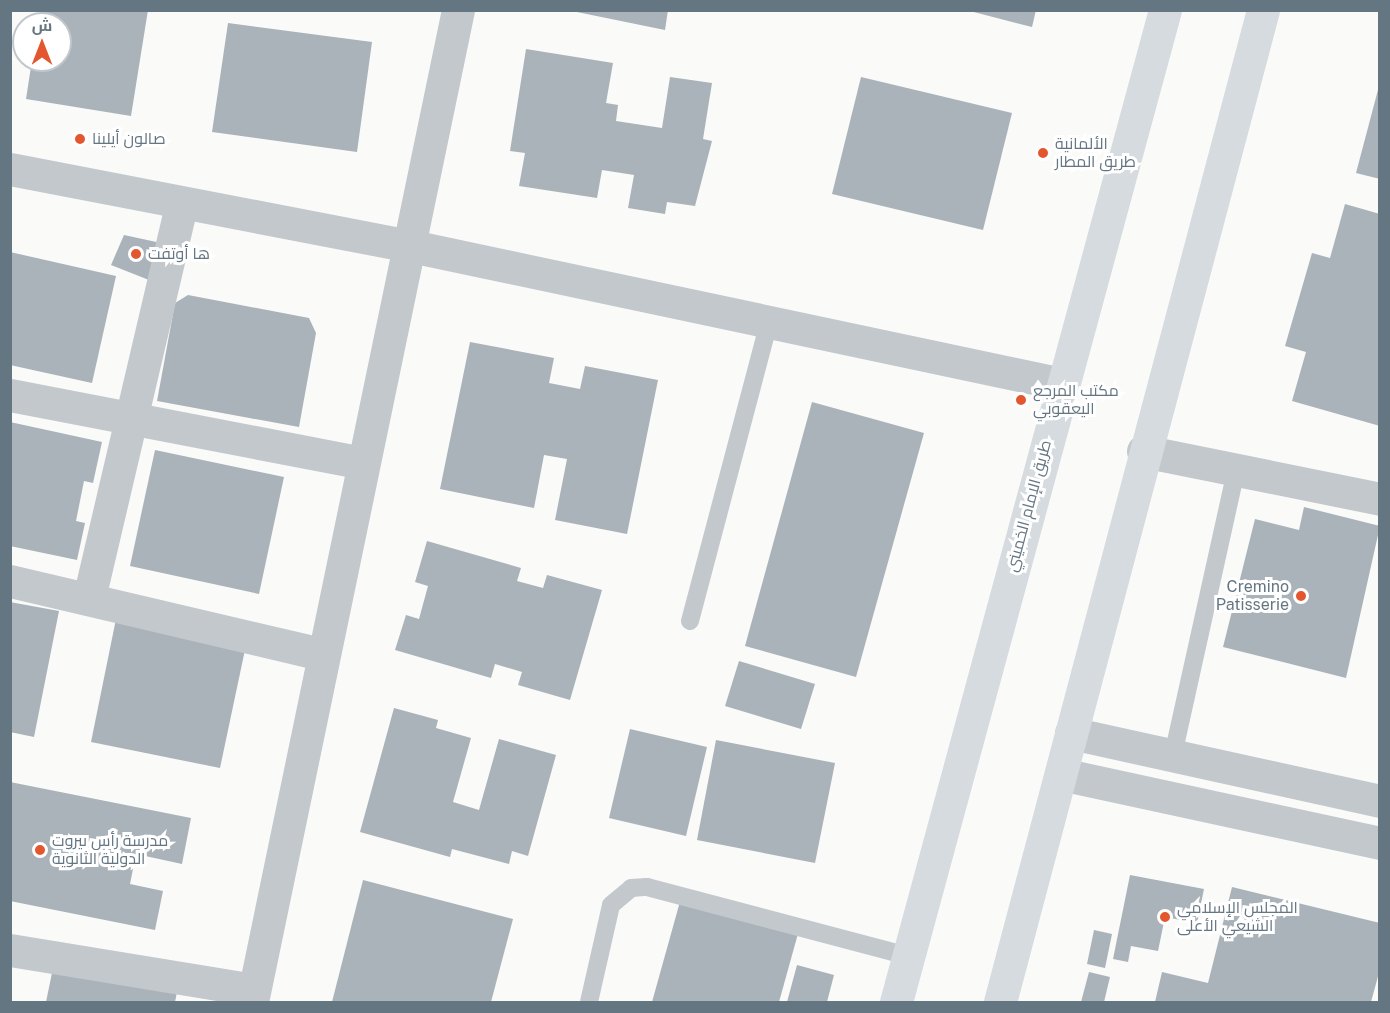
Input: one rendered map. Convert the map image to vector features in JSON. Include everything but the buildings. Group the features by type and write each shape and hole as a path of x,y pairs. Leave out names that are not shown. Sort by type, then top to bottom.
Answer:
{"highway":[{"name":"طريق الإمام الخميني","path":"896,1002 1165,10"},
{"path":"1000,1002 1143,451 1263,10"}],"street":[{"path":"10,950 253,996 321,654 411,246 458,10"},
{"path":"10,169 181,206 411,246 1062,384"},
{"path":"89,598 181,206"},
{"path":"10,395 363,463"},
{"path":"1143,451 1380,499"},
{"path":"10,580 321,654"},
{"path":"1071,733 1380,801"},
{"path":"1061,774 1380,843"}],"lane":[{"path":"690,621 769,322"},
{"path":"1173,755 1236,470"},
{"path":"589,1002 611,905 631,888 647,887 908,957"}],"place":[{"name":"صالون أيلينا","path":"80,139"},
{"name":"الألمانية طريق المطار","path":"1043,153"},
{"name":"ها أوتفت","path":"136,254"},
{"name":"مكتب المرجع اليعقوبي","path":"1021,400"},
{"name":"Cremino Patisserie","path":"1301,596"},
{"name":"مدرسة رأس بيروت الدولية الثانوية","path":"40,850"},
{"name":"المجلس الإسلامي الشيعي الأعلى","path":"1165,917"}]}
